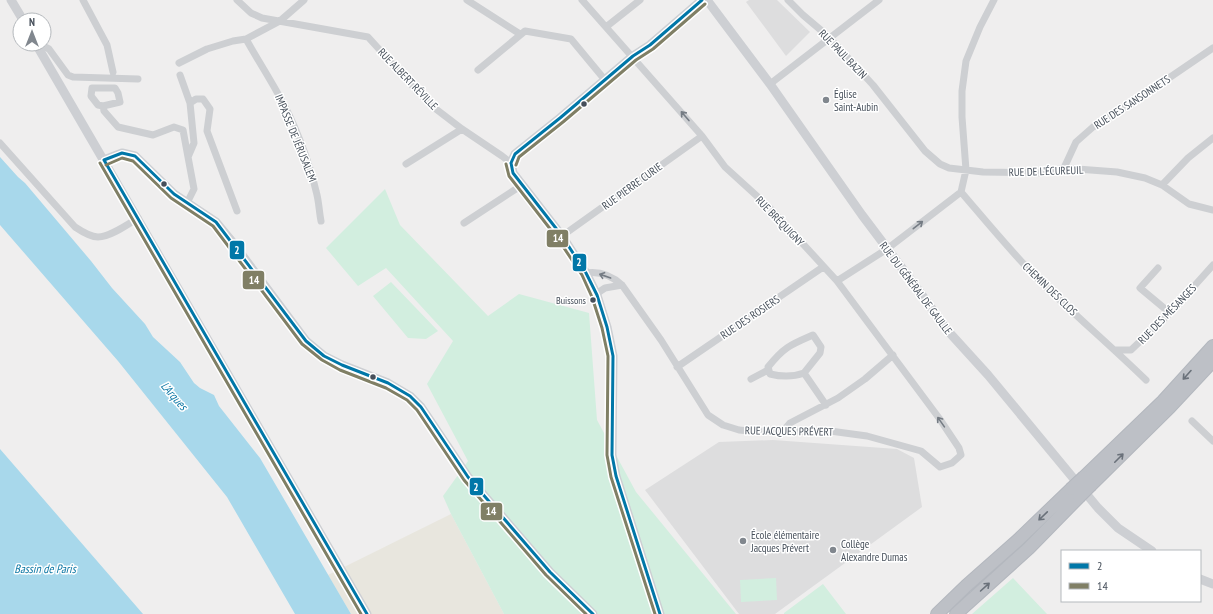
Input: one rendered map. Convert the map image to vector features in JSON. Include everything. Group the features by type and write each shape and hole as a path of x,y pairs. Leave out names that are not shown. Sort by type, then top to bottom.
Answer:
{"highway":[{"path":"1088,481 1163,402 1213,346"},
{"path":"936,614 1018,540 1075,493 1170,407 1213,361"},
{"path":"956,614 1029,548 1075,493"}],"street":[{"path":"11,0 18,12"},
{"path":"83,0 107,45 113,72"},
{"name":"RUE ALBERT RÉVILLE","path":"237,0 251,13 262,18 368,37 422,96 462,129 511,163"},
{"path":"179,63 208,49 246,39 280,21 304,0"},
{"path":"467,0 520,34"},
{"name":"RUE BRÉQUIGNY","path":"582,0 702,136 725,167 770,208 837,281 893,355 951,436 959,448 961,455"},
{"path":"606,27 640,0"},
{"name":"RUE PAUL BAZIN","path":"788,0 829,37 873,85 925,150 940,164 949,168 966,170"},
{"path":"770,84 829,37 879,0"},
{"path":"837,281 887,249 961,192 966,170 962,98 966,61 980,27 994,0"},
{"path":"660,614 616,476 612,455 613,356 607,327 596,294 586,273 562,236 513,173 511,163 515,154 633,56 650,45 701,1"},
{"name":"RUE DU GÉNÉRAL DE GAULLE","path":"701,1 770,84 887,249 948,331 988,375 1098,508 1118,528 1151,550"},
{"path":"478,70 525,31 571,39 605,80"},
{"name":"IMPASSE DE JÉRUSALEM","path":"246,39 258,62 277,92 290,118 308,164 316,192 321,221"},
{"name":"RUE DES SANSONNETS","path":"1064,168 1076,142 1093,127 1144,95 1213,48"},
{"path":"43,52 367,614"},
{"path":"51,52 68,75 73,77 138,79"},
{"path":"180,76 190,103 194,143 188,157"},
{"path":"190,103 196,99 203,99 210,109 207,131 237,211"},
{"path":"104,106 104,111 118,128 153,134 174,127 183,130 194,189 188,203"},
{"path":"406,164 462,129"},
{"name":"RUE PIERRE CURIE","path":"562,236 702,136"},
{"path":"1162,185 1188,158 1213,138"},
{"path":"0,143 75,227 86,233 97,237 108,234 138,218"},
{"path":"104,160 122,153 135,156 170,191 216,222 306,341 324,356 342,365 388,383 410,396 421,407 468,477 550,572 593,614"},
{"name":"RUE DE L'ÉCUREUIL","path":"966,170 983,172 1036,173 1064,168 1118,172 1145,178 1162,185 1189,204 1213,210"},
{"path":"464,223 522,186"},
{"name":"CHEMIN DES CLOS","path":"961,192 997,236 1035,276 1146,380"},
{"name":"RUE DES MÉSANGES","path":"1115,350 1131,350 1170,313 1213,264"},
{"name":"RUE DES ROSIERS","path":"677,367 823,267"},
{"path":"1158,268 1140,288 1170,313"},
{"name":"RUE JACQUES PRÉVERT","path":"586,273 595,272 614,278 622,285 661,340 708,415 723,425 739,430 750,431 830,431 867,436 921,451 940,467 952,463 961,455"},
{"path":"596,294 605,288 622,285"},
{"path":"751,379 768,370 768,367 779,354 790,345 813,335 821,347 820,353 804,373 797,376 780,377 770,374 768,370"},
{"path":"784,430 790,423 838,398 865,379 893,355"},
{"path":"804,373 826,405"},
{"path":"1192,421 1213,441"},
{"path":"1201,579 1213,584"}],"shaded area":[{"path":"749,0 777,0 810,32 786,56 746,2"},
{"name":"École élémentaire Jacques Prévert","path":"773,440 897,449 914,458 922,507 775,614 739,614 645,490 719,442"},
{"path":"451,514 504,614 351,614 328,575"}],"green space":[{"path":"385,189 400,225 488,316 519,294 589,313 597,420 636,492 736,614 504,614 443,496 468,461 427,384 453,341 386,268 358,286 326,248"},
{"path":"391,282 438,331 426,339 408,338 373,296"},
{"path":"776,578 777,600 741,602 740,580"},
{"path":"1013,578 1047,614 972,614"},
{"path":"823,584 846,614 784,614 784,613"}],"water":[{"name":"L'Arques","path":"0,157 25,183 112,288 145,324 153,337 180,362 194,383 200,388 214,395 219,406 260,458 351,614 295,614 227,497 118,361 0,225"},
{"name":"Bassin de Paris","path":"0,449 143,614 0,614"}],"transit line":[{"name":"2","path":"511,163 515,154 633,56 650,45 702,0"},
{"name":"14","path":"516,165 519,157 636,60 653,49 705,4"},
{"name":"2","path":"104,160 122,153 135,156 174,194 216,222 306,341 324,356 342,365 388,383 410,396 421,407 468,477 550,572 593,614"},
{"name":"14","path":"106,165 122,158 133,161 171,198 213,226 302,344 322,360 340,370 386,388 407,400 417,410 464,480 546,575 586,614"},
{"name":"2","path":"104,160 367,614"},
{"name":"14","path":"100,163 361,614"},
{"name":"2","path":"511,163 513,173 562,236 586,273 597,295 607,327 613,356 612,455 616,476 660,614"},
{"name":"14","path":"506,164 509,176 558,239 582,275 592,297 602,328 608,356 607,455 611,477 655,614"}],"place":[{"name":"Église Saint-Aubin","path":"826,100"},
{"name":"Buissons","path":"593,300"},
{"name":"École élémentaire Jacques Prévert","path":"743,541"},
{"name":"Collège Alexandre Dumas","path":"833,550"}]}
